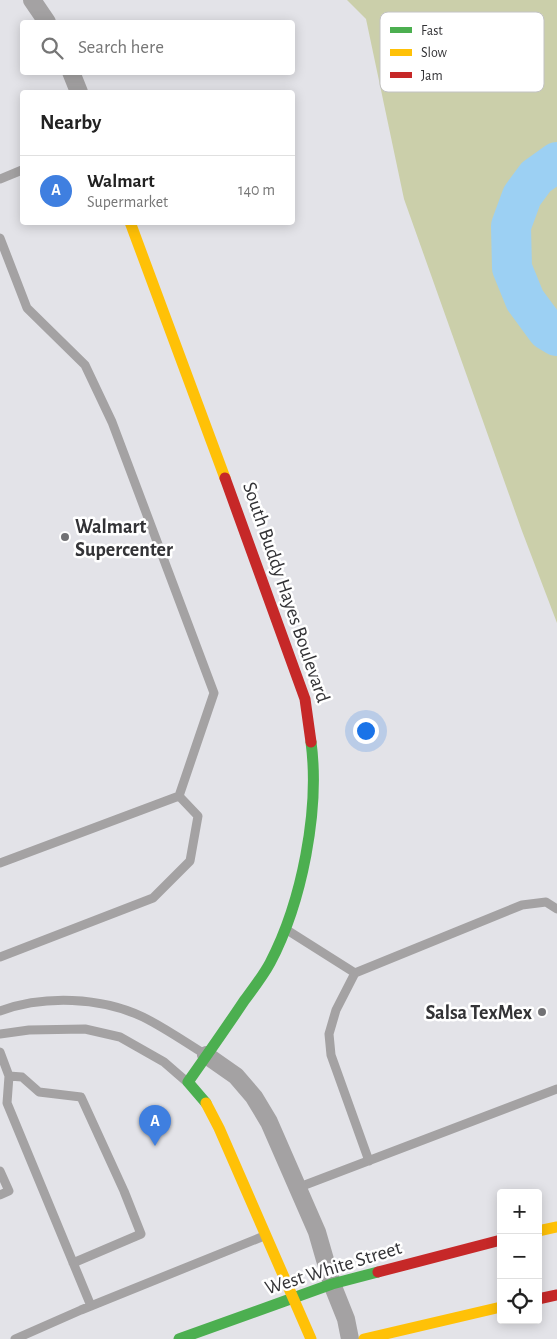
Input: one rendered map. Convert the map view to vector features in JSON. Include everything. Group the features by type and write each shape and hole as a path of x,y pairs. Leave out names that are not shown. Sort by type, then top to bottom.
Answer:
{"street":[{"path":"32,0 46,20"},
{"path":"72,75 78,90"},
{"name":"South Buddy Hayes Boulevard","path":"131,225 281,629 305,699 313,758 313,808 292,912 270,964 188,1082"},
{"path":"206,1055 236,1076 254,1096 269,1122 316,1232 332,1284 346,1319 350,1339"},
{"path":"188,1082 207,1104 215,1120 311,1339"},
{"path":"542,1230 557,1227"},
{"name":"West White Street","path":"179,1339 332,1284 497,1241"},
{"path":"542,1298 557,1295"},
{"path":"364,1339 497,1308"}],"lane":[{"path":"0,179 20,171"},
{"path":"0,238 26,308 85,365 112,422 214,693 179,796"},
{"path":"0,863 179,796"},
{"path":"0,956 153,898 190,861 198,816 179,796"},
{"path":"369,1161 331,1055 329,1034 336,1010 355,973 522,906 546,902 557,909"},
{"path":"285,929 355,973"},
{"path":"0,1011 34,1003 65,1001 112,1006 142,1017 172,1033 206,1055"},
{"path":"0,1034 29,1030 85,1029 120,1037 164,1062 188,1082"},
{"path":"0,1052 9,1076 7,1103 91,1306"},
{"path":"9,1076 22,1077 39,1092 81,1097 124,1191 141,1234 73,1263"},
{"path":"296,1188 557,1088"},
{"path":"0,1171 9,1191 0,1195"},
{"path":"15,1339 91,1306 266,1236"}],"green space":[{"path":"347,0 557,0 557,623 522,531 404,199 381,92 544,92 544,12 380,12 380,85 366,19"}],"waterway":[{"path":"557,162 536,177 522,196 511,226 512,268 525,300 547,330 557,336"}],"traffic: fast":[{"path":"206,1103 188,1082 261,978 281,939 291,912 306,855 310,826 313,797 311,742"},
{"path":"179,1339 332,1284 378,1272"}],"traffic: slow":[{"path":"131,225 225,478"},
{"path":"206,1103 219,1128 311,1339"},
{"path":"542,1230 557,1227"},
{"path":"364,1339 497,1308"}],"traffic: jam":[{"path":"225,478 305,699 311,742"},
{"path":"378,1272 497,1241"},
{"path":"542,1298 557,1295"}],"place":[{"name":"Walmart Supercenter","path":"65,537"},
{"name":"Salsa TexMex","path":"542,1012"},
{"name":"Walmart","path":"155,1146"}]}
